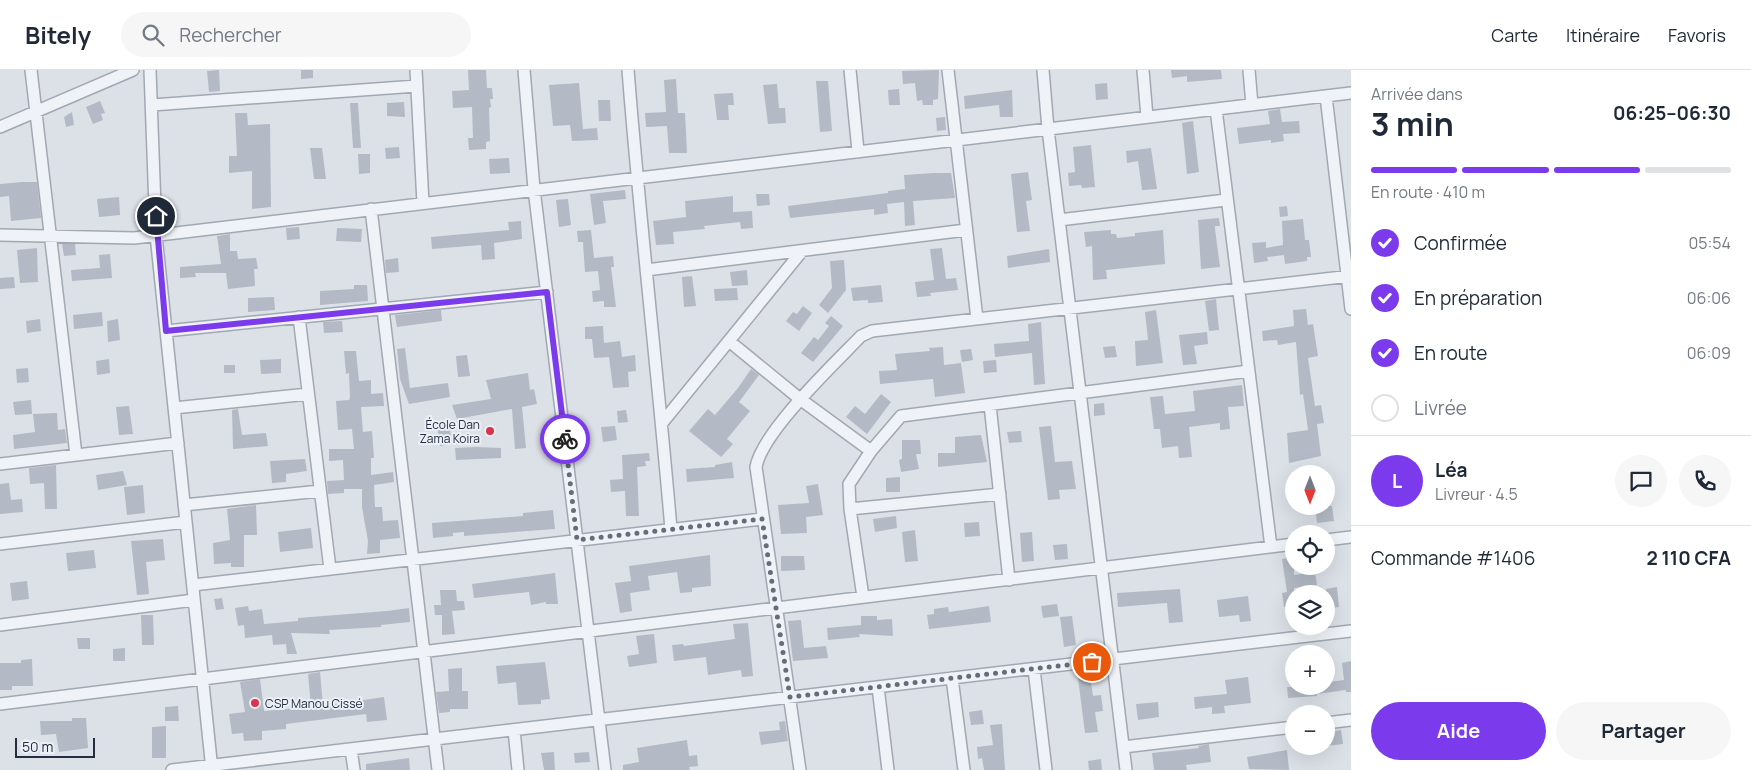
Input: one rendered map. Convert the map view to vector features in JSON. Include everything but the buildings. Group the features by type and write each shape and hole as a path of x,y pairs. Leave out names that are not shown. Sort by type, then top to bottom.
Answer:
{"street":[{"path":"31,70 76,455"},
{"path":"0,127 132,70"},
{"path":"150,70 156,235 212,768"},
{"path":"416,70 423,203"},
{"path":"524,70 534,189 605,770"},
{"path":"628,70 636,177 662,423 671,529"},
{"path":"850,70 858,151"},
{"path":"948,70 954,140 977,319"},
{"path":"1043,70 1048,128 1126,770"},
{"path":"1143,70 1147,117"},
{"path":"1249,70 1252,105"},
{"path":"152,105 417,86"},
{"path":"0,235 110,238 156,235 1351,93"},
{"path":"1326,96 1349,277 1351,309"},
{"path":"1216,109 1271,547"},
{"path":"1059,220 1226,200"},
{"path":"371,209 438,770"},
{"path":"646,270 966,230"},
{"path":"662,423 802,251"},
{"path":"800,770 762,519 758,459 760,451 800,399 866,333 1349,277"},
{"path":"166,331 547,292"},
{"path":"299,317 330,569"},
{"path":"729,341 800,399 871,451"},
{"path":"864,598 850,509 849,484 871,451 901,416 1249,371"},
{"path":"174,408 308,394"},
{"path":"990,405 1009,580"},
{"path":"0,464 178,443"},
{"path":"184,505 320,491"},
{"path":"850,509 1000,494"},
{"path":"193,585 762,519"},
{"path":"0,544 186,522"},
{"path":"1335,539 1351,537"},
{"path":"0,704 1285,545"},
{"path":"0,625 194,600"},
{"path":"172,770 212,768 434,739 1351,631"},
{"path":"1034,668 1046,770"},
{"path":"952,678 964,770"},
{"path":"878,687 888,770"},
{"path":"1335,722 1351,720"},
{"path":"1123,747 1285,728"},
{"path":"514,730 518,770"},
{"path":"351,749 354,770"}],"way so far":[{"path":"565,439 577,540 762,519 790,697 1092,662"}],"place":[{"name":"École Dan Zama Koira","path":"490,431"},
{"name":"CSP Manou Cissé","path":"255,703"}],"route":[{"path":"156,216 156,235 166,331 547,292 565,439"}]}
